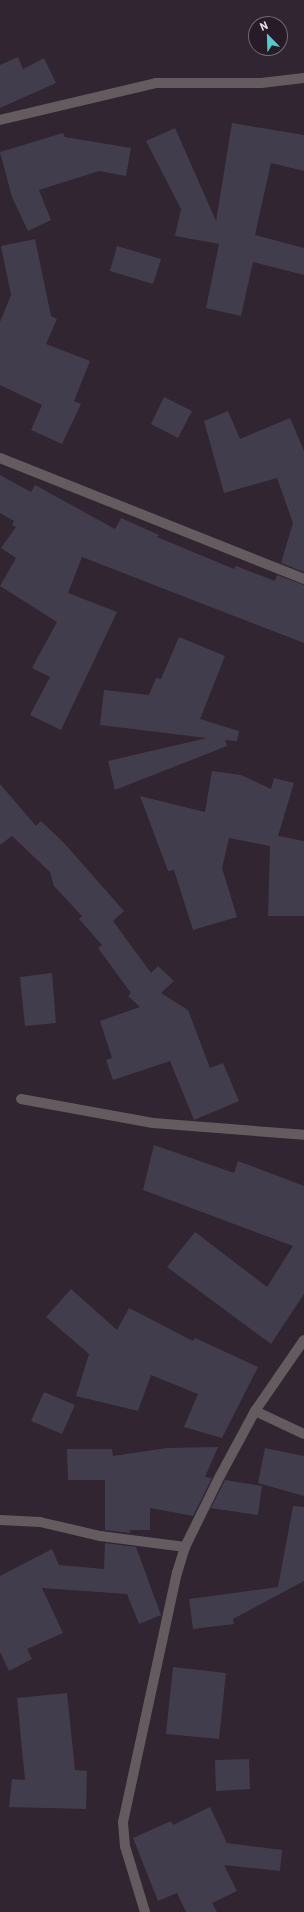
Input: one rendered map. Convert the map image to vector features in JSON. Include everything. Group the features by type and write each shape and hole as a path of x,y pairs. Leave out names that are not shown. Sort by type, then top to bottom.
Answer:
{"street":[{"path":"0,120 156,83 261,83 304,78"},
{"path":"0,458 304,579"},
{"path":"21,1099 153,1123 304,1135"},
{"path":"145,1912 125,1846 123,1822 157,1657 185,1547 255,1411 304,1340"},
{"path":"255,1411 304,1434"},
{"path":"0,1520 40,1522 100,1536 185,1547"}],"building":[{"path":"18,57 23,69 44,58 56,83 0,108 0,65"},
{"path":"232,123 304,135 304,171 271,163 255,235 304,248 304,275 253,262 241,316 206,308 219,244 175,236 181,209 146,141 175,128 216,221"},
{"path":"63,133 65,137 131,148 126,176 99,171 39,190 51,220 28,231 12,197 0,152"},
{"path":"35,239 51,316 57,319 46,344 90,361 74,401 81,404 62,444 31,430 42,405 0,385 0,322 11,295 1,246"},
{"path":"117,246 161,259 153,284 110,271"},
{"path":"164,397 192,411 178,438 151,424"},
{"path":"228,411 240,439 290,418 304,451 304,572 281,563 293,523 277,478 224,493 204,421"},
{"path":"0,475 31,492 35,485 115,529 121,518 159,535 157,537 234,569 236,566 275,581 277,575 304,585 304,643 82,557 68,593 117,612 61,730 30,715 50,677 32,668 57,622 0,586 16,558 1,548 16,527 12,525 14,521 0,513"},
{"path":"179,637 225,656 200,719 239,731 237,741 225,740 227,746 115,790 108,761 207,738 100,725 104,690 149,695 156,678 161,679"},
{"path":"212,771 241,775 271,789 274,778 294,783 278,836 304,841 304,916 268,916 270,846 229,838 222,868 237,917 193,930 174,870 168,871 140,796 205,812"},
{"path":"0,784 36,826 41,821 64,843 124,911 113,921 151,973 158,966 174,981 161,993 188,1010 210,1068 223,1063 239,1101 194,1120 170,1061 113,1080 106,1060 112,1058 100,1021 140,1007 128,996 131,993 98,948 102,945 79,919 82,916 54,886 50,872 12,836 0,845"},
{"path":"52,973 56,1023 25,1026 20,977"},
{"path":"154,1145 234,1173 238,1161 304,1186 304,1294 271,1344 167,1267 195,1232 267,1287 293,1246 143,1190"},
{"path":"71,1289 117,1330 129,1308 193,1341 195,1338 258,1367 222,1438 184,1427 198,1394 151,1375 138,1411 76,1396 89,1354 46,1317"},
{"path":"44,1392 75,1405 62,1434 31,1421"},
{"path":"218,1447 205,1477 212,1478 193,1516 150,1508 150,1530 129,1530 131,1533 105,1530 105,1480 68,1480 67,1449 112,1449 113,1456 167,1448"},
{"path":"265,1448 304,1456 304,1496 258,1483"},
{"path":"225,1480 262,1486 258,1515 211,1508"},
{"path":"293,1506 304,1507 304,1581 233,1619 234,1624 193,1629 189,1599 278,1587"},
{"path":"105,1543 136,1547 161,1615 139,1624 127,1594 42,1588 63,1633 27,1649 32,1659 9,1671 0,1652 0,1576 52,1549 59,1565 104,1569"},
{"path":"173,1667 226,1673 219,1739 166,1734"},
{"path":"67,1693 75,1770 87,1771 86,1809 9,1807 12,1779 25,1780 17,1698"},
{"path":"249,1759 250,1789 216,1791 215,1760"},
{"path":"210,1807 227,1843 282,1850 280,1871 224,1865 237,1891 212,1903 217,1912 186,1912 177,1893 158,1901 133,1838 171,1821 173,1825"}]}
